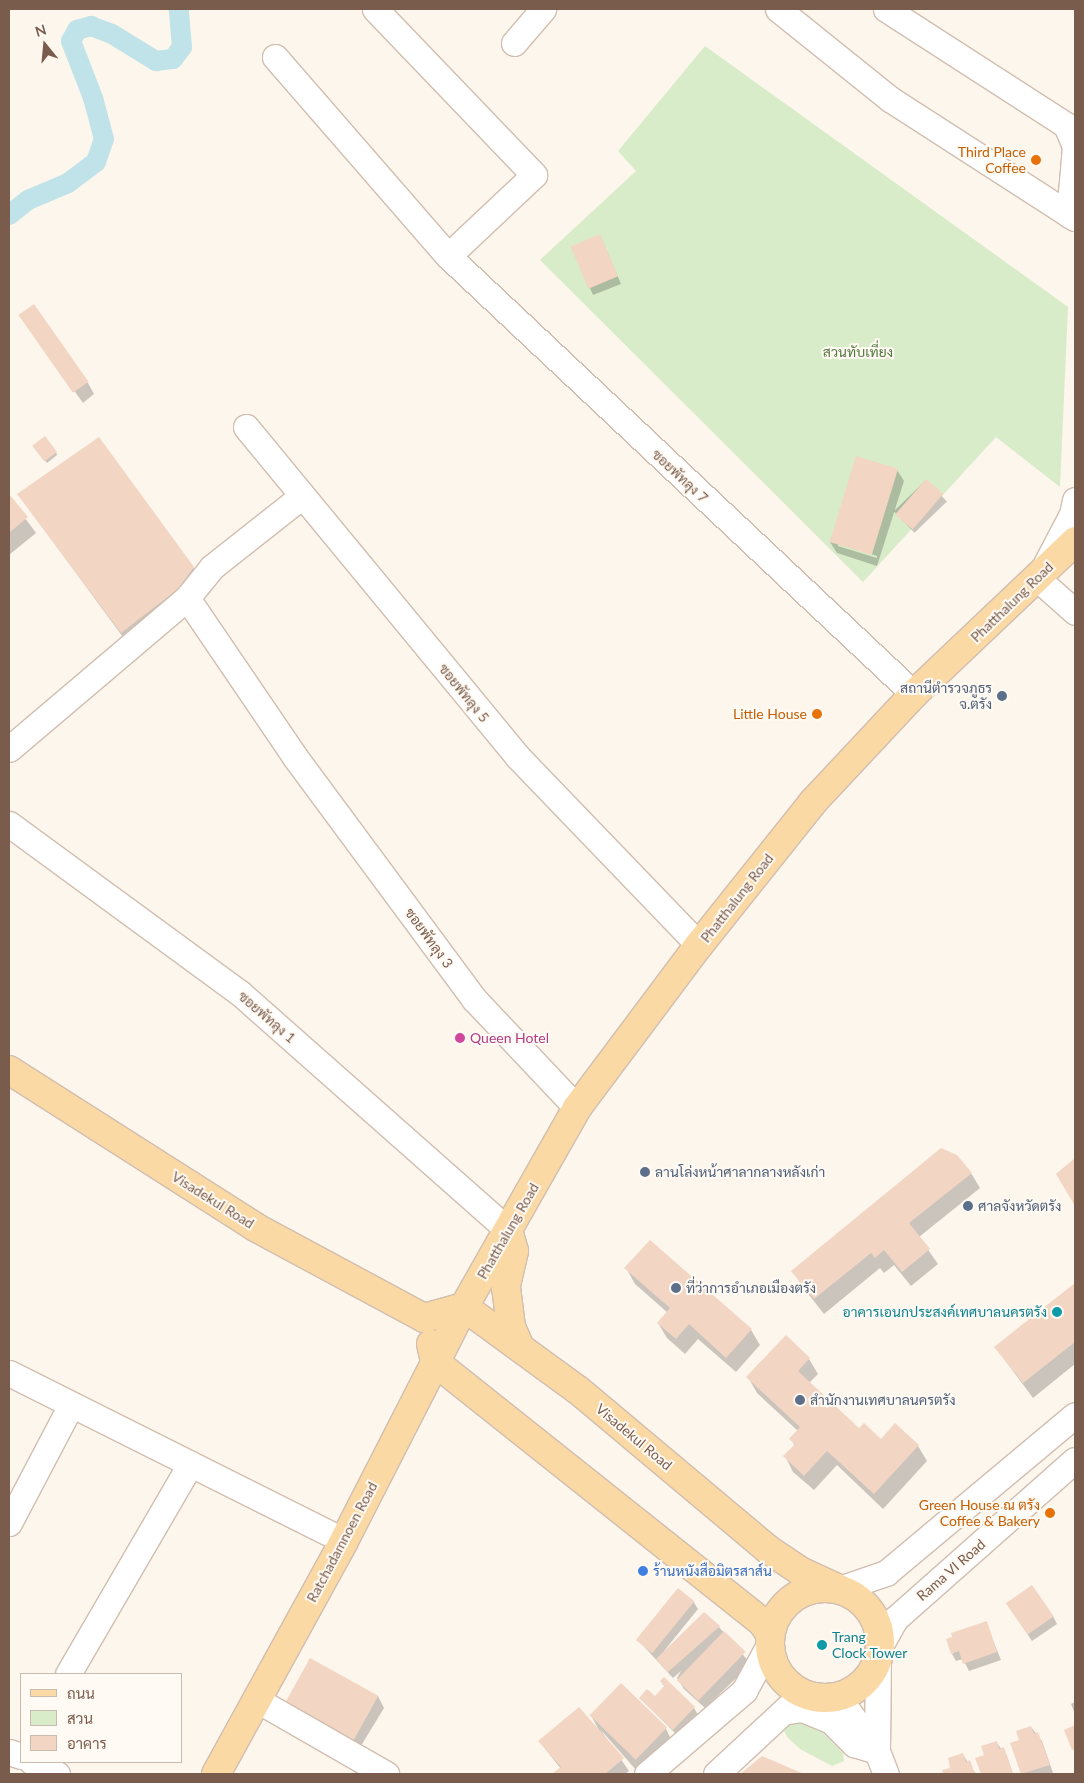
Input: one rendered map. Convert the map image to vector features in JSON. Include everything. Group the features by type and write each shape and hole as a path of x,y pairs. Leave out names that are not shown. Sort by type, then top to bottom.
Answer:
{"main road":[{"name":"Phatthalung Road","path":"464,1307 577,1108 699,945 813,802 914,694 1038,579 1075,541"},
{"name":"Visadekul Road","path":"9,1070 255,1227 424,1318"},
{"path":"508,1230 514,1251 506,1287 511,1327 520,1347"},
{"path":"464,1307 424,1318 435,1362 762,1622 770,1639 776,1669 795,1702 838,1697 855,1689 869,1677 879,1654 878,1624 869,1609 855,1596 838,1589 820,1588 802,1592 787,1602 776,1616 770,1639"},
{"name":"Visadekul Road","path":"464,1307 578,1390 769,1550 800,1571 838,1589"},
{"name":"Ratchadamnoen Road","path":"216,1774 344,1541 464,1307"}],"street":[{"path":"375,9 534,175 448,256"},
{"path":"514,43 543,9"},
{"path":"778,9 890,99 1072,217"},
{"path":"886,9 1066,125 1075,146 1072,217"},
{"name":"ซอยพัทลุง 7","path":"275,57 448,256 914,694"},
{"name":"ซอยพัทลุง 5","path":"246,427 516,756 699,945"},
{"path":"9,749 186,598 212,567 302,496"},
{"path":"1075,500 1072,514 1038,579 1075,612"},
{"name":"ซอยพัทลุง 3","path":"186,598 295,757 474,999 577,1108"},
{"name":"ซอยพัทลุง 1","path":"9,824 240,994 508,1230"},
{"path":"9,1373 344,1541"},
{"path":"9,1523 71,1405"},
{"path":"838,1589 886,1573 1075,1415"},
{"name":"Rama VI Road","path":"879,1654 895,1619 1075,1460"},
{"path":"69,1673 190,1464"},
{"path":"647,1774 744,1691 770,1639"},
{"path":"877,1751 879,1654"},
{"path":"838,1697 877,1751 886,1774"},
{"path":"257,1700 386,1774"},
{"path":"716,1774 795,1702 802,1710 831,1721 854,1744 877,1751"},
{"path":"34,1763 56,1774"}],"green space":[{"name":"สวนทับเที่ยง","path":"705,46 1068,307 1060,487 996,437 863,582 540,260 636,171 618,151"},
{"path":"792,1718 817,1727 843,1753 844,1761 832,1766 800,1749 787,1737 783,1728"}],"building":[{"path":"600,234 618,276 589,289 571,247"},
{"path":"34,304 88,382 73,393 18,315"},
{"path":"45,436 57,452 44,462 32,446"},
{"path":"99,437 194,567 178,589 121,633 17,494"},
{"path":"856,456 898,469 872,555 830,542"},
{"path":"926,479 943,494 913,530 895,514"},
{"path":"9,494 28,517 9,533"},
{"path":"941,1148 957,1155 972,1173 909,1223 930,1249 902,1272 884,1250 875,1258 871,1253 814,1299 791,1271"},
{"path":"1075,1158 1075,1206 1056,1174"},
{"name":"ที่ว่าการอำเภอเมืองตรัง","path":"650,1240 752,1329 726,1358 689,1324 676,1339 657,1323 670,1308 624,1268"},
{"name":"อาคารเอนกประสงค์เทศบาลนครตรัง","path":"1075,1283 1075,1342 1023,1383 994,1347"},
{"name":"สำนักงานเทศบาลนครตรัง","path":"786,1335 810,1358 798,1371 859,1428 864,1423 881,1439 895,1423 919,1445 874,1494 827,1451 804,1476 783,1456 795,1444 789,1439 800,1427 746,1377"},
{"path":"1032,1585 1054,1616 1028,1634 1006,1603"},
{"path":"678,1588 694,1601 652,1653 636,1640"},
{"path":"704,1612 720,1626 668,1672 656,1659"},
{"path":"987,1621 997,1652 963,1664 959,1651 951,1654 946,1639 952,1637 951,1633"},
{"path":"724,1631 746,1652 698,1701 677,1680"},
{"path":"310,1658 378,1696 351,1745 283,1707"},
{"path":"664,1677 695,1707 673,1730 639,1698 647,1689 655,1696 665,1685 660,1681"},
{"path":"621,1683 667,1727 636,1760 590,1715"},
{"path":"579,1707 624,1758 605,1774 552,1774 561,1767 538,1741"},
{"path":"1075,1725 1075,1749 1072,1750 1064,1730"},
{"path":"1031,1726 1034,1734 1038,1732 1050,1765 1021,1774 1010,1743 1019,1740 1016,1731"},
{"path":"997,1741 999,1749 1004,1747 1013,1774 981,1774 975,1758 984,1755 981,1746"},
{"path":"963,1753 966,1762 970,1760 975,1774 943,1774 942,1770 950,1768 948,1758"},
{"path":"762,1756 804,1774 740,1774"}],"waterway":[{"path":"9,215 28,200 68,183 96,162 104,139 93,98 71,41 77,30 91,26 112,34 156,61 173,59 182,47 179,9"}],"place":[{"name":"Third Place Coffee","path":"1036,160"},
{"name":"สถานีตำรวจภูธร จ.ตรัง","path":"1002,696"},
{"name":"Little House","path":"817,714"},
{"name":"Queen Hotel","path":"460,1038"},
{"name":"ลานโล่งหน้าศาลากลางหลังเก่า","path":"645,1172"},
{"name":"ศาลจังหวัดตรัง","path":"968,1206"},
{"name":"ที่ว่าการอำเภอเมืองตรัง","path":"676,1288"},
{"name":"อาคารเอนกประสงค์เทศบาลนครตรัง","path":"1057,1312"},
{"name":"สำนักงานเทศบาลนครตรัง","path":"800,1400"},
{"name":"Green House ณ ตรัง Coffee & Bakery","path":"1050,1513"},
{"name":"ร้านหนังสือมิตรสาส์น","path":"643,1571"},
{"name":"Trang Clock Tower","path":"822,1645"}]}
